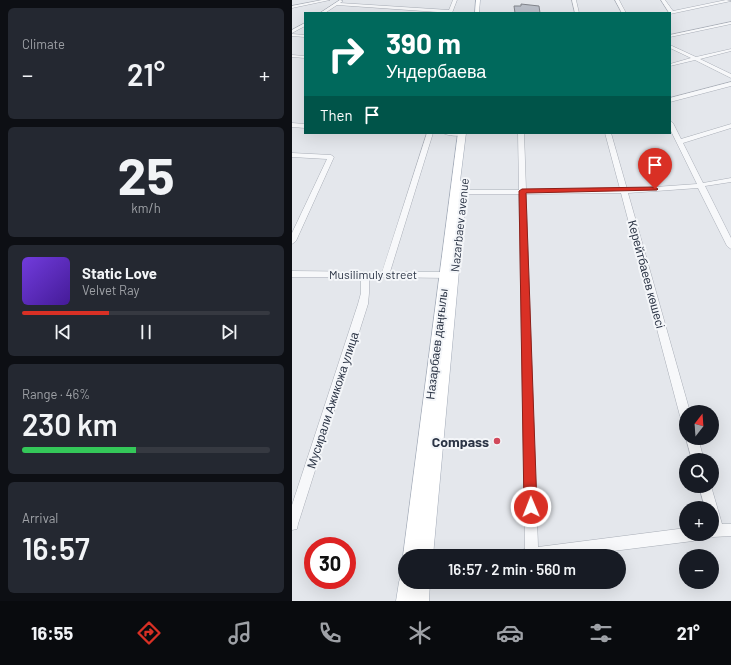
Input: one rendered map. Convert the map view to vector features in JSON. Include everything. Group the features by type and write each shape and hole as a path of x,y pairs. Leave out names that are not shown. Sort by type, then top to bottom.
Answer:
{"main road":[{"path":"476,12 478,0"},
{"path":"481,12 482,0"},
{"name":"Nazarbaev avenue","path":"426,549 449,275 464,134"},
{"name":"Назарбаев даңғылы","path":"412,549 449,275"},
{"path":"405,601 406,589"},
{"path":"420,601 421,589"}],"street":[{"path":"292,7 328,0"},
{"path":"324,12 342,0"},
{"path":"336,4 450,12 455,0"},
{"path":"574,0 577,12"},
{"path":"617,0 623,12"},
{"path":"663,0 670,12"},
{"path":"706,0 709,4"},
{"path":"671,13 731,0"},
{"path":"671,36 731,22"},
{"path":"292,32 304,25"},
{"path":"292,35 304,36"},
{"path":"671,47 731,76"},
{"path":"671,65 731,50"},
{"path":"292,56 304,57"},
{"path":"671,100 731,84"},
{"path":"292,125 304,126"},
{"path":"671,125 731,246"},
{"path":"679,142 731,126"},
{"path":"385,274 430,134"},
{"path":"521,134 527,549"},
{"name":"Керейтбаеев көшесі","path":"608,134 683,405"},
{"path":"292,155 331,157 292,241"},
{"path":"458,192 624,190 701,186 731,180"},
{"name":"Musilimuly street","path":"292,274 449,275"},
{"name":"Мусирали Ажикожа улица","path":"292,524 363,304 365,293 365,274"},
{"path":"719,531 731,530"},
{"path":"574,549 679,536"}],"building":[{"path":"521,4 539,6 540,12 515,12 514,6 521,6"}],"place":[{"name":"Compass","path":"497,441"}],"route":[{"path":"531,507 522,191 655,189"}]}
